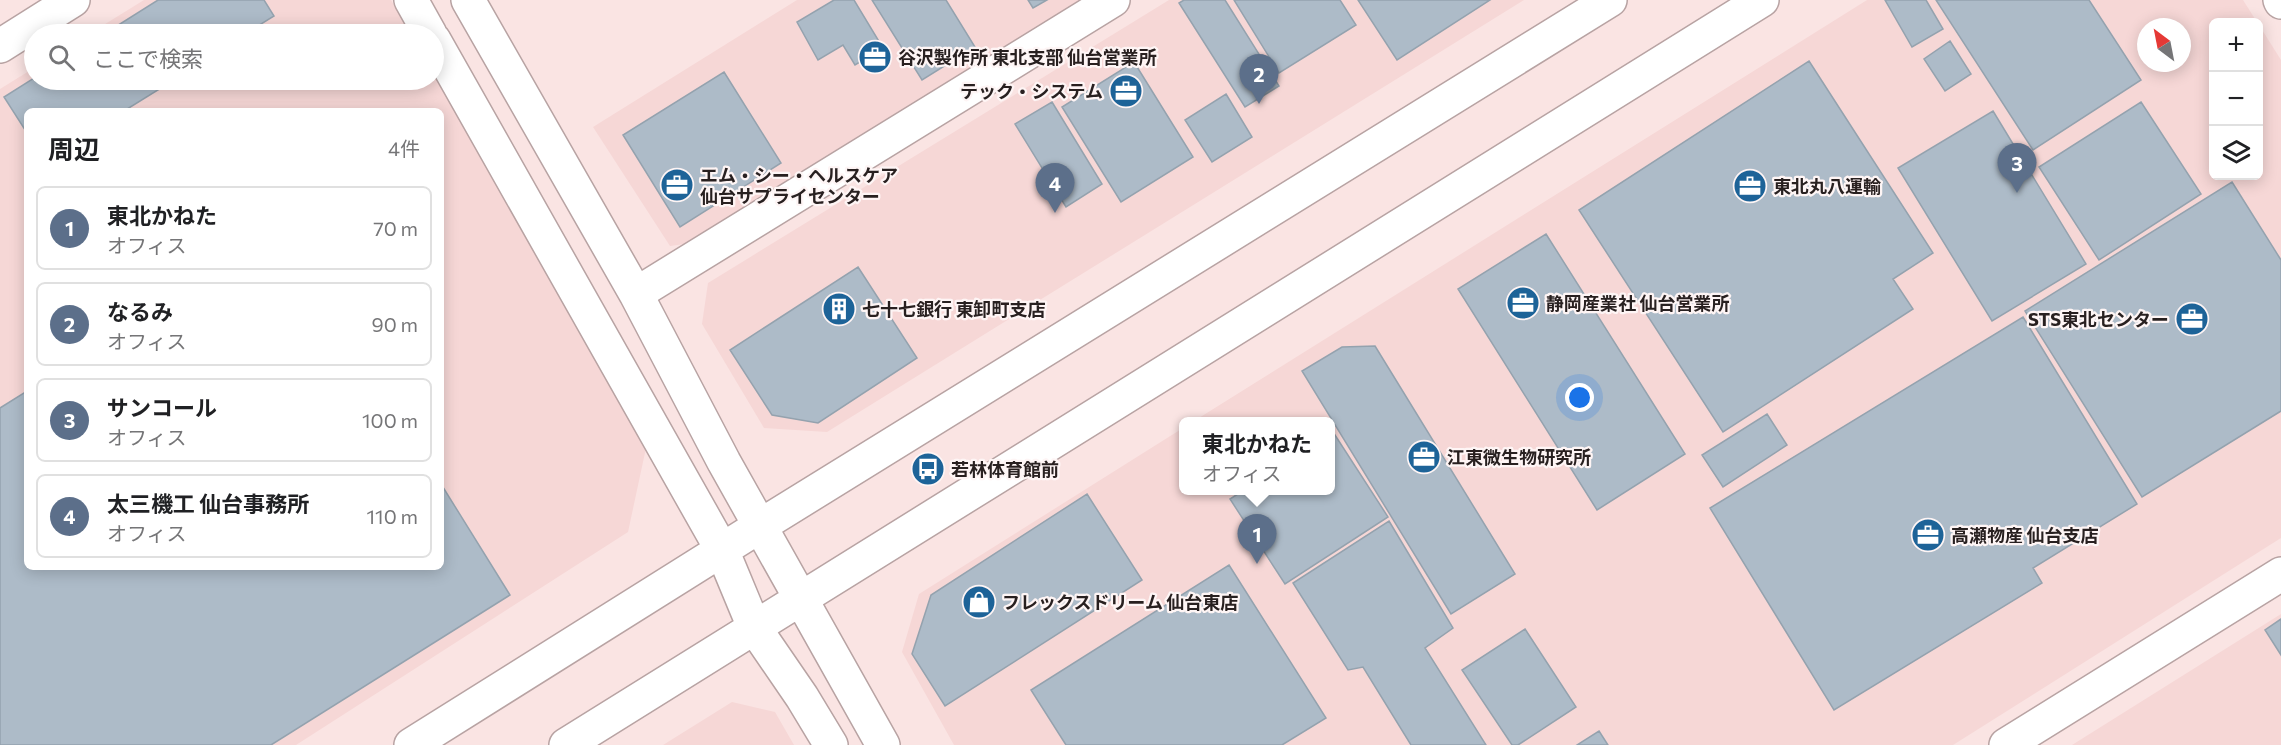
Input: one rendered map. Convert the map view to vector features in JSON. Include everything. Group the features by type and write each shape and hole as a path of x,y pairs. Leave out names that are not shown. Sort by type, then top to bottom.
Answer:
{"street":[{"path":"35,24 73,0"},
{"path":"411,0 424,24"},
{"path":"468,0 636,294 724,462 883,745"},
{"path":"636,294 1113,0"},
{"path":"411,745 760,526 1610,0"},
{"path":"566,745 1762,0"},
{"path":"0,46 24,31"},
{"path":"444,58 722,550 754,627 802,697 831,745"},
{"path":"2006,745 2281,574"}],"shaded area":[{"path":"144,0 391,0 405,24 105,24"},
{"path":"797,0 1080,0 691,243 670,246 593,127"},
{"path":"1169,0 1524,0 827,432 764,428 702,324 708,283"},
{"path":"1867,0 2243,0 2254,18 2209,18 2209,180 2263,180 2263,31 2281,60 2281,538 1953,745 954,745 902,652 919,594 1179,431 1179,495 1335,495 1335,417 1200,417"},
{"path":"24,74 24,90 443,90 646,448 628,532 296,745 0,745 0,89"},
{"path":"2281,614 2281,745 2072,745"},
{"path":"732,702 775,712 794,745 663,745"}],"building":[{"path":"158,0 264,0 274,16 261,24 120,24"},
{"path":"834,0 854,0 883,48 855,65 843,45 818,60 797,22"},
{"path":"872,0 946,0 975,47 922,80"},
{"path":"1028,0 1047,0 1033,8"},
{"path":"1184,0 1225,0 1279,86 1245,107 1179,3"},
{"path":"1234,0 1340,0 1356,25 1279,73"},
{"path":"1358,0 1490,0 1397,60"},
{"path":"1885,0 1926,0 1943,29 1912,47"},
{"path":"1936,0 2089,0 2141,80 2033,150"},
{"path":"1950,41 1971,74 1945,91 1924,59"},
{"path":"1809,61 1933,253 1893,279 1913,309 1723,432 1579,210"},
{"path":"1134,62 1193,157 1121,202 1062,107"},
{"path":"724,72 781,163 680,227 623,135"},
{"path":"24,84 24,90 158,90 129,108 24,108 24,128 4,97"},
{"path":"1226,94 1252,137 1212,162 1185,120"},
{"path":"1052,102 1102,184 1066,207 1015,124"},
{"path":"2141,102 2201,194 2099,260 2039,167"},
{"path":"1993,111 2086,264 1992,321 1898,168"},
{"path":"2232,182 2281,260 2281,411 2142,497 2025,311"},
{"path":"1546,234 1685,454 1597,510 1458,289"},
{"name":"七十七銀行 東卸町支店","path":"858,267 917,358 818,423 772,415 730,350"},
{"path":"2023,317 2137,504 2033,568 2042,583 1834,710 1710,508"},
{"path":"1375,346 1515,574 1451,614 1335,425 1335,417 1330,417 1302,371 1342,347"},
{"path":"24,393 24,570 444,570 444,489 510,595 271,745 0,745 0,408"},
{"path":"1767,414 1787,445 1723,487 1702,455"},
{"path":"1335,435 1388,517 1285,584 1230,499 1236,495 1335,495"},
{"path":"1087,494 1142,580 945,706 912,654 931,595"},
{"path":"1389,521 1453,628 1425,648 1486,745 1411,745 1363,667 1348,670 1293,583"},
{"path":"1229,565 1326,718 1282,745 1066,745 1031,690"},
{"path":"2281,619 2281,655 2265,630"},
{"path":"1525,629 1576,707 1518,745 1512,745 1462,670"},
{"path":"1599,731 1608,745 1577,745"}],"place":[{"name":"谷沢製作所 東北支部 仙台営業所","path":"875,57"},
{"name":"テック・システム","path":"1126,91"},
{"name":"なるみ","path":"1259,104"},
{"name":"エム・シー・ヘルスケア 仙台サプライセンター","path":"677,185"},
{"name":"東北丸八運輸","path":"1750,186"},
{"name":"サンコール","path":"2017,193"},
{"name":"太三機工 仙台事務所","path":"1055,213"},
{"name":"静岡産業社 仙台営業所","path":"1523,303"},
{"name":"七十七銀行 東卸町支店","path":"839,309"},
{"name":"STS東北センター","path":"2192,319"},
{"name":"江東微生物研究所","path":"1424,457"},
{"name":"若林体育館前","path":"928,469"},
{"name":"高瀬物産 仙台支店","path":"1928,535"},
{"name":"東北かねた","path":"1257,564"},
{"name":"フレックスドリーム 仙台東店","path":"979,602"}]}
